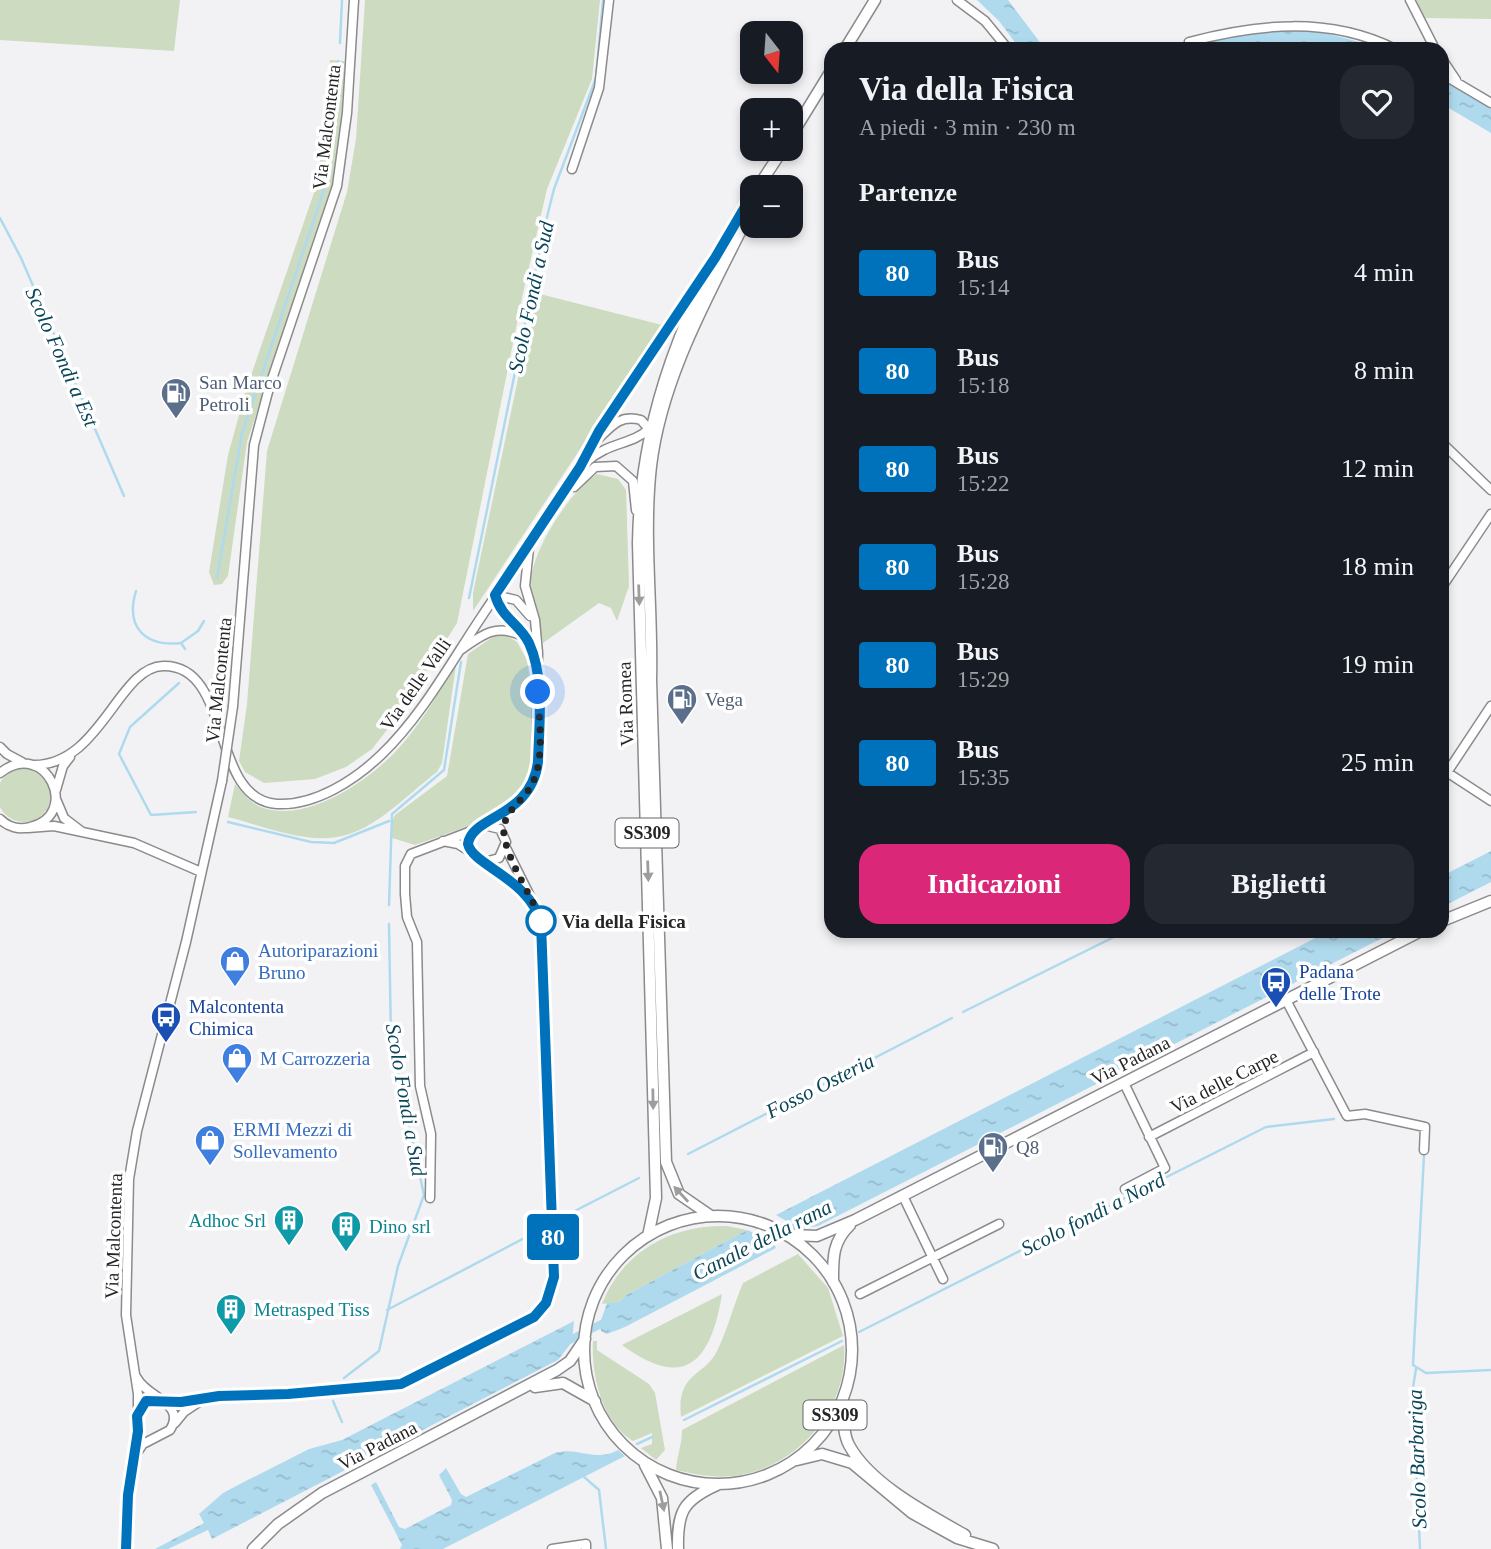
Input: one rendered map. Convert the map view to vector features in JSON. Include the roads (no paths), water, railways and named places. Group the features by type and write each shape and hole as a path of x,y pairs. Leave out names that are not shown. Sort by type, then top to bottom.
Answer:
{"main road":[{"path":"849,42 875,0"},
{"path":"803,116 824,82"},
{"name":"Via Romea","path":"648,1236 656,1198 638,523 653,430 673,353 715,258 740,215"},
{"name":"Via Romea","path":"710,1216 679,1194 666,1162 651,680 649,499 653,430 689,338 740,233"},
{"path":"1449,918 1491,901"},
{"name":"Via Padana","path":"787,1234 817,1236 855,1220 1407,938"},
{"name":"SS309","path":"641,1458 677,1478 721,1483 757,1478 793,1461 820,1436 842,1402 850,1374 851,1343 845,1310 833,1283 818,1259 787,1234 758,1222 710,1216 678,1222 648,1236 626,1253 608,1274 590,1311 585,1339 585,1364 595,1401 609,1427 641,1458 659,1488 667,1549"},
{"path":"833,1283 834,1251 838,1239 855,1220"},
{"name":"Via Padana","path":"253,1549 278,1524 322,1493 527,1388 570,1361 585,1339"},
{"name":"Via Padana","path":"527,1388 563,1382 595,1401"},
{"path":"842,1402 848,1444 869,1469 916,1506 990,1548"},
{"path":"793,1461 822,1454 852,1463 912,1513 957,1538 990,1548"},
{"name":"SS309","path":"678,1549 678,1525 687,1503 696,1494 721,1483"}],"street":[{"name":"Via Malcontenta","path":"126,1549 131,1469 138,1424 126,1315 129,1179 137,1131 186,942 222,781 233,706 254,445 269,388 337,186 347,113 354,0"},
{"path":"572,169 599,88 609,0"},
{"path":"957,0 985,21 1002,42"},
{"path":"1410,0 1431,42"},
{"path":"1193,42 1239,29 1284,25 1343,32 1374,42"},
{"path":"1449,71 1457,83"},
{"path":"1449,79 1491,103"},
{"name":"Via delle Valli","path":"29,828 48,818 63,766 73,751 111,713 139,675 151,668 166,666 184,671 199,683 241,782 253,796 265,803 292,803 323,794 367,769 407,727 553,509 591,446 715,258"},
{"name":"Via delle Valli","path":"580,467 600,450 653,430 641,419 625,418 613,424 591,446"},
{"path":"1449,450 1491,490"},
{"name":"Via delle Valli","path":"553,509 595,467 617,466 633,481 638,523"},
{"path":"1449,577 1491,514"},
{"path":"430,1198 431,1134 420,1086 416,942 407,917 405,866 411,854 474,830 509,811 527,793 537,774 537,633 525,586 529,545"},
{"path":"495,595 516,600 527,611 537,633"},
{"path":"495,595 504,616 526,638 537,670"},
{"path":"457,653 494,629 510,630 526,638"},
{"path":"1449,767 1491,706"},
{"path":"0,747 11,758 30,764 47,774 64,818 87,835"},
{"name":"Via delle Valli","path":"0,773 11,766 53,763 73,751"},
{"path":"1449,777 1491,802"},
{"path":"137,1412 146,1401 159,1399 181,1402 219,1396 288,1394 401,1384 526,1323 546,1303 554,1277 543,932 539,914 506,849 504,834 509,811"},
{"path":"2,822 29,828 54,825 87,835 145,846 201,872"},
{"path":"484,825 496,826 504,834"},
{"path":"471,852 469,841 474,830"},
{"path":"443,841 471,852 529,896"},
{"path":"485,862 496,860 506,849"},
{"path":"1286,1000 1348,1116 1365,1114 1424,1127 1424,1150"},
{"name":"Via delle Carpe","path":"1149,1137 1314,1052"},
{"path":"1124,1083 1166,1168 1125,1189"},
{"path":"903,1196 943,1279"},
{"path":"860,1294 999,1224"},
{"name":"Via Malcontenta","path":"132,1366 141,1386 173,1410 172,1427"},
{"path":"131,1469 143,1444 161,1436 189,1408 219,1396"},
{"path":"138,1424 148,1435 161,1436"},
{"path":"552,1549 586,1544 586,1549"}],"water":[{"path":"977,0 1008,0 1040,42 1015,42 999,21"},
{"path":"1262,29 1315,30 1359,42 1197,42"},
{"path":"1449,84 1491,109 1491,133 1449,108"},
{"path":"1491,851 1491,882 1449,903 1449,872"},
{"path":"1315,938 1382,938 818,1226 800,1229 776,1215"},
{"path":"747,1230 772,1240 776,1248 625,1327 607,1334 601,1331 600,1323 607,1303 619,1302 626,1295"},
{"path":"574,1321 572,1342 558,1360 212,1539 208,1530 168,1549 155,1549 204,1523 199,1514 223,1493 309,1449 342,1440"},
{"path":"618,1450 625,1456 443,1549 400,1549 402,1545 371,1485 376,1482 399,1527 405,1529 451,1505 452,1500 439,1475 446,1468 461,1494 466,1497 555,1453 571,1451 602,1455"}],"waterway":[{"path":"340,43 342,0"},
{"name":"Scolo Fondi a Sud","path":"469,598 545,225 554,189 596,78 603,0"},
{"path":"217,578 242,433 323,193 335,116 338,61"},
{"name":"Scolo Fondi a Est","path":"0,218 21,258 124,496"},
{"name":"Scolo Fondi a Est","path":"136,591 133,615 141,632 157,642 181,643"},
{"name":"Scolo Fondi a Est","path":"185,649 181,643 198,631 204,621"},
{"name":"Scolo Fondi a Sud","path":"389,905 392,814 444,770 461,662"},
{"name":"Scolo Fondi a Est","path":"179,683 130,727 119,754 151,815 196,812"},
{"name":"Scolo Fondi a Est","path":"228,822 311,842 334,843 389,821"},
{"name":"Scolo Fondi a Sud","path":"344,1378 379,1351 398,1266 424,1195 391,1041 389,924"},
{"name":"Fosso Osteria","path":"963,1012 1112,938"},
{"name":"Fosso Osteria","path":"688,1154 952,1018"},
{"name":"Scolo fondi a Nord","path":"859,1332 1266,1127 1334,1119"},
{"name":"Scolo fondi a Nord","path":"1424,1155 1413,1365 1426,1373 1491,1370"},
{"name":"Fosso Osteria","path":"565,1216 639,1178"},
{"name":"Canale della rana","path":"761,1242 802,1221"},
{"name":"Fosso Osteria","path":"387,1310 536,1232"},
{"name":"Canale della rana","path":"564,1343 609,1320"},
{"name":"Scolo fondi a Nord","path":"684,1420 842,1341"},
{"name":"Scolo Barbariga","path":"1416,1369 1413,1387 1420,1549"},
{"name":"Scolo Fondi a Sud","path":"333,1401 342,1422"},
{"name":"Scolo fondi a Nord","path":"637,1444 652,1437"},
{"path":"583,1476 599,1490 606,1549"}],"place":[{"name":"San Marco Petroli","path":"176,420"},
{"name":"Vega","path":"682,726"},
{"name":"Via della Fisica","path":"541,921"},
{"name":"Autoriparazioni Bruno","path":"235,988"},
{"name":"Padana delle Trote","path":"1276,1009"},
{"name":"Malcontenta Chimica","path":"166,1044"},
{"name":"M Carrozzeria","path":"237,1085"},
{"name":"ERMI Mezzi di Sollevamento","path":"210,1167"},
{"name":"Q8","path":"993,1174"},
{"name":"Adhoc Srl","path":"289,1247"},
{"name":"Dino srl","path":"346,1253"},
{"name":"Metrasped Tiss","path":"231,1336"}]}
